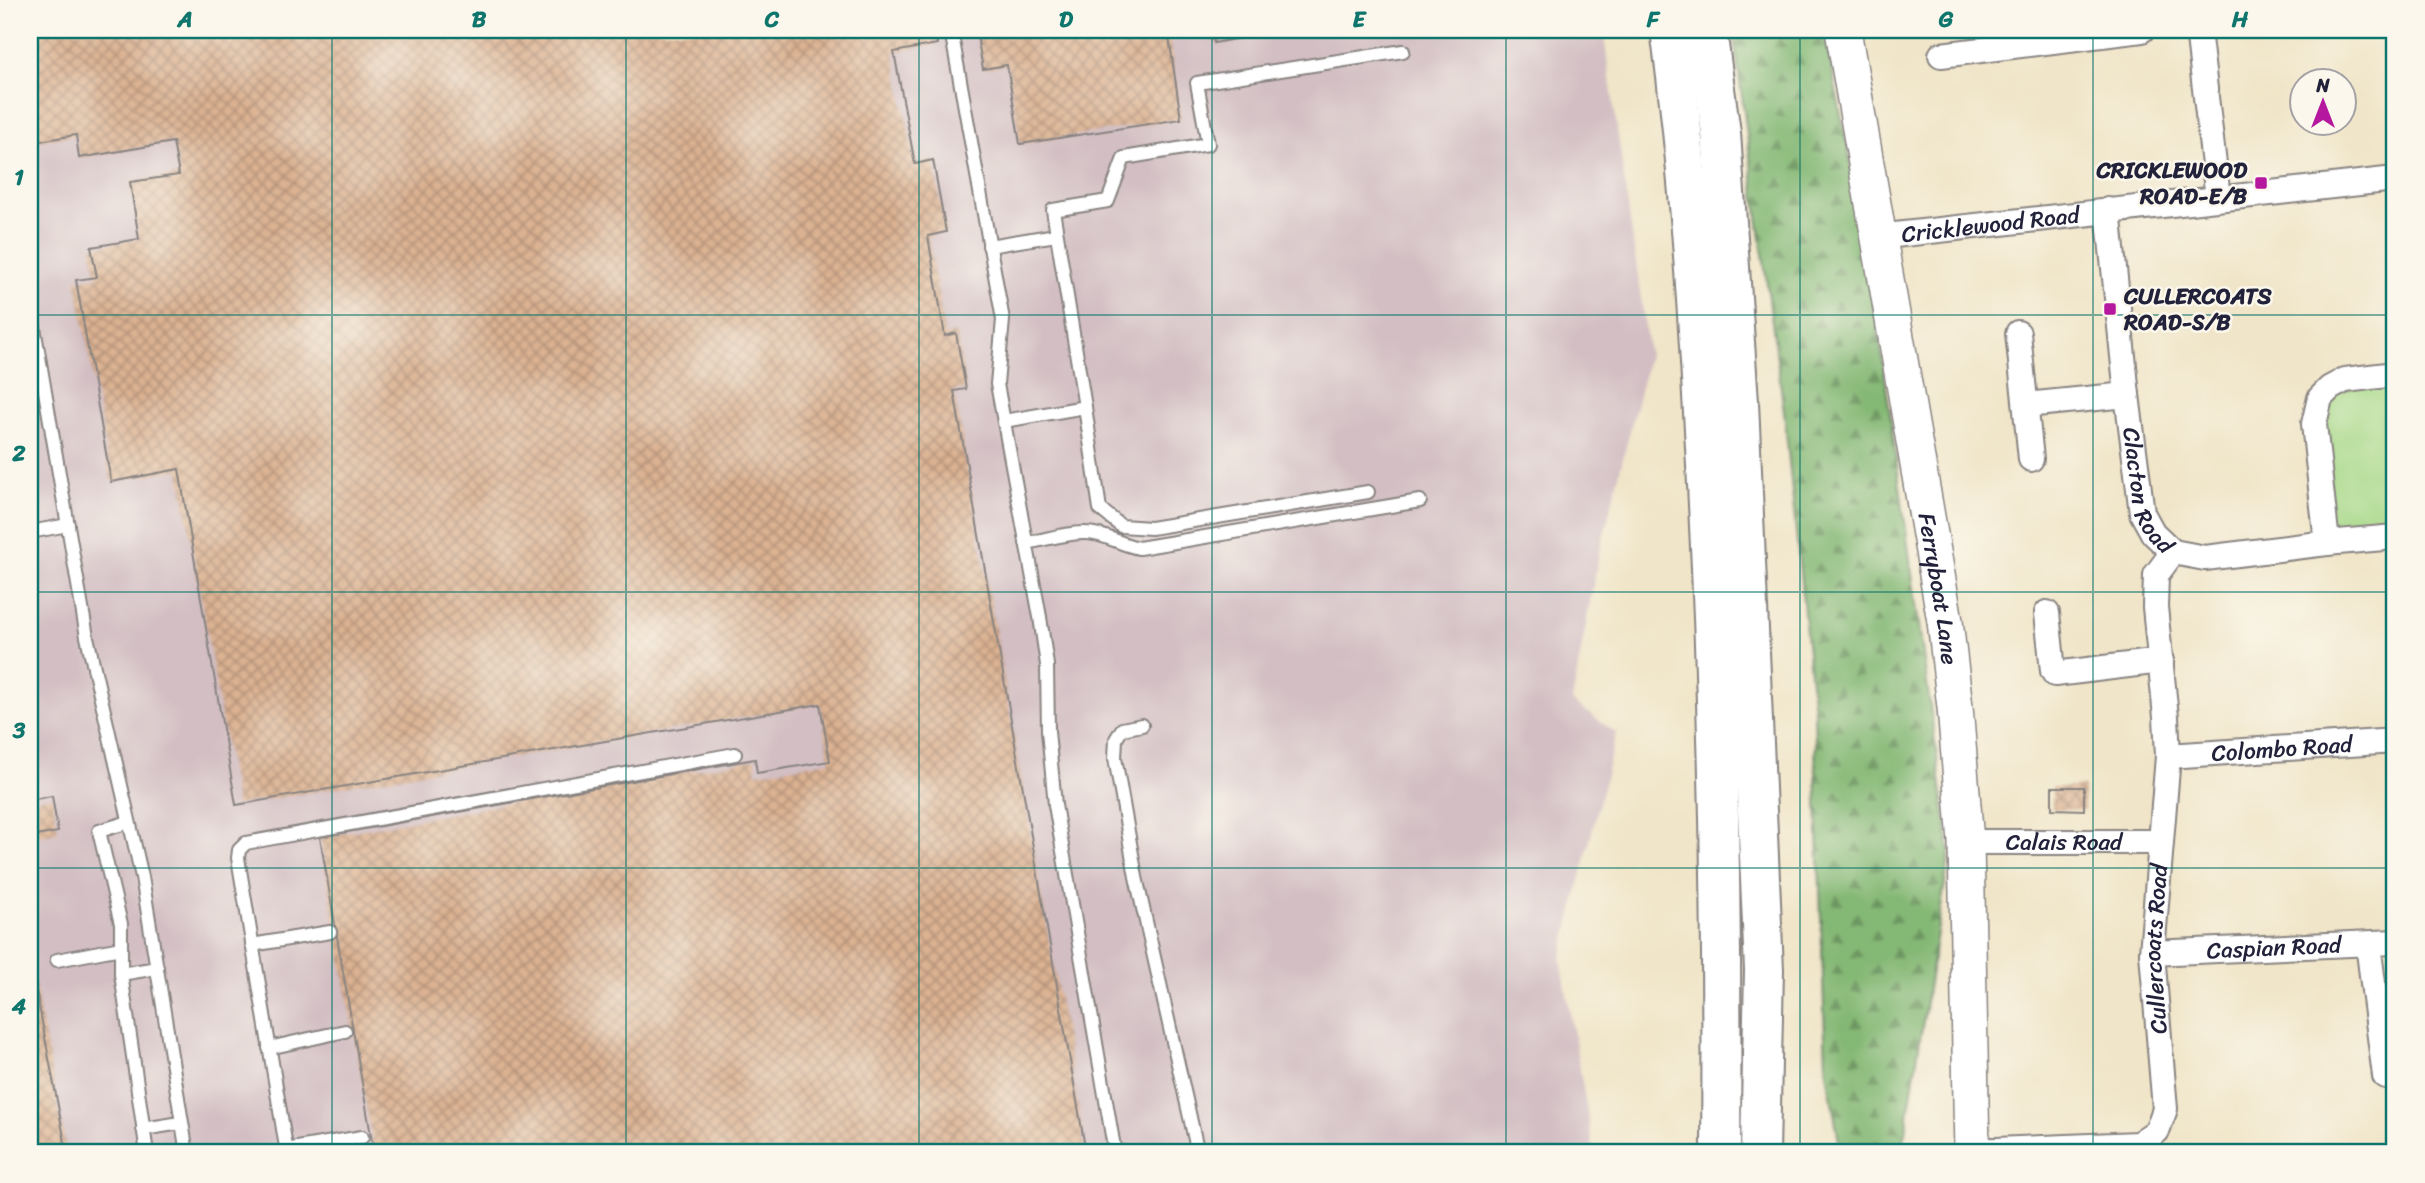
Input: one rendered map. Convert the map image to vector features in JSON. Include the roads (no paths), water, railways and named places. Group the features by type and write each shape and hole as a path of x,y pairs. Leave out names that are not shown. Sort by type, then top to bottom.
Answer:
{"highway":[{"path":"1670,30 1683,127 1714,616 1723,981 1721,1153"},
{"path":"1707,30 1721,133 1740,402 1764,970 1760,1153"}],"street":[{"name":"Ferryboat Lane","path":"1843,30 1945,621 1955,707 1966,842 1972,1152"},
{"path":"1941,55 2142,30"},
{"path":"2198,30 2218,198"},
{"name":"Cricklewood Road","path":"1877,237 2395,179"},
{"name":"Clacton Road","path":"2108,210 2142,513 2153,533 2173,552 2205,558 2395,537"},
{"path":"2018,333 2031,458"},
{"path":"2328,543 2314,424 2320,398 2330,388 2346,380 2395,374"},
{"name":"Clacton Road","path":"2026,405 2127,395"},
{"name":"Cullercoats Road","path":"1972,1152 2138,1144 2157,1131 2165,1108 2152,953 2168,756 2155,607 2156,575 2173,552"},
{"path":"2047,613 2055,674 2161,661"},
{"name":"Colombo Road","path":"2168,756 2395,741"},
{"name":"Calais Road","path":"1966,842 2161,842"},
{"name":"Caspian Road","path":"2152,953 2395,942"},
{"path":"2368,944 2385,1076"}],"lane":[{"path":"951,30 1003,320 997,384 1040,617 1047,665 1048,731 1055,805 1115,1153"},
{"path":"1368,492 1151,528 1121,526 1100,509 1053,210 1108,201 1124,158 1208,144 1197,83 1403,51"},
{"path":"989,246 1056,235"},
{"path":"30,304 87,637 142,877 187,1153"},
{"path":"1004,421 1085,407"},
{"path":"1026,543 1086,533 1139,548 1420,501"},
{"path":"30,532 68,525"},
{"path":"1142,724 1122,729 1116,739 1115,758 1136,877 1182,1072 1198,1153"},
{"path":"362,1137 286,1151 238,858 239,850 246,843 735,754"},
{"path":"130,822 99,831 121,925 121,974 147,1153"},
{"path":"252,945 330,932"},
{"path":"57,960 121,948"},
{"path":"121,974 157,968"},
{"path":"269,1048 345,1031"},
{"path":"143,1129 181,1123"}],"place":[{"name":"CRICKLEWOOD ROAD-E/B","path":"2261,183"},
{"name":"CULLERCOATS ROAD-S/B","path":"2110,309"}]}
